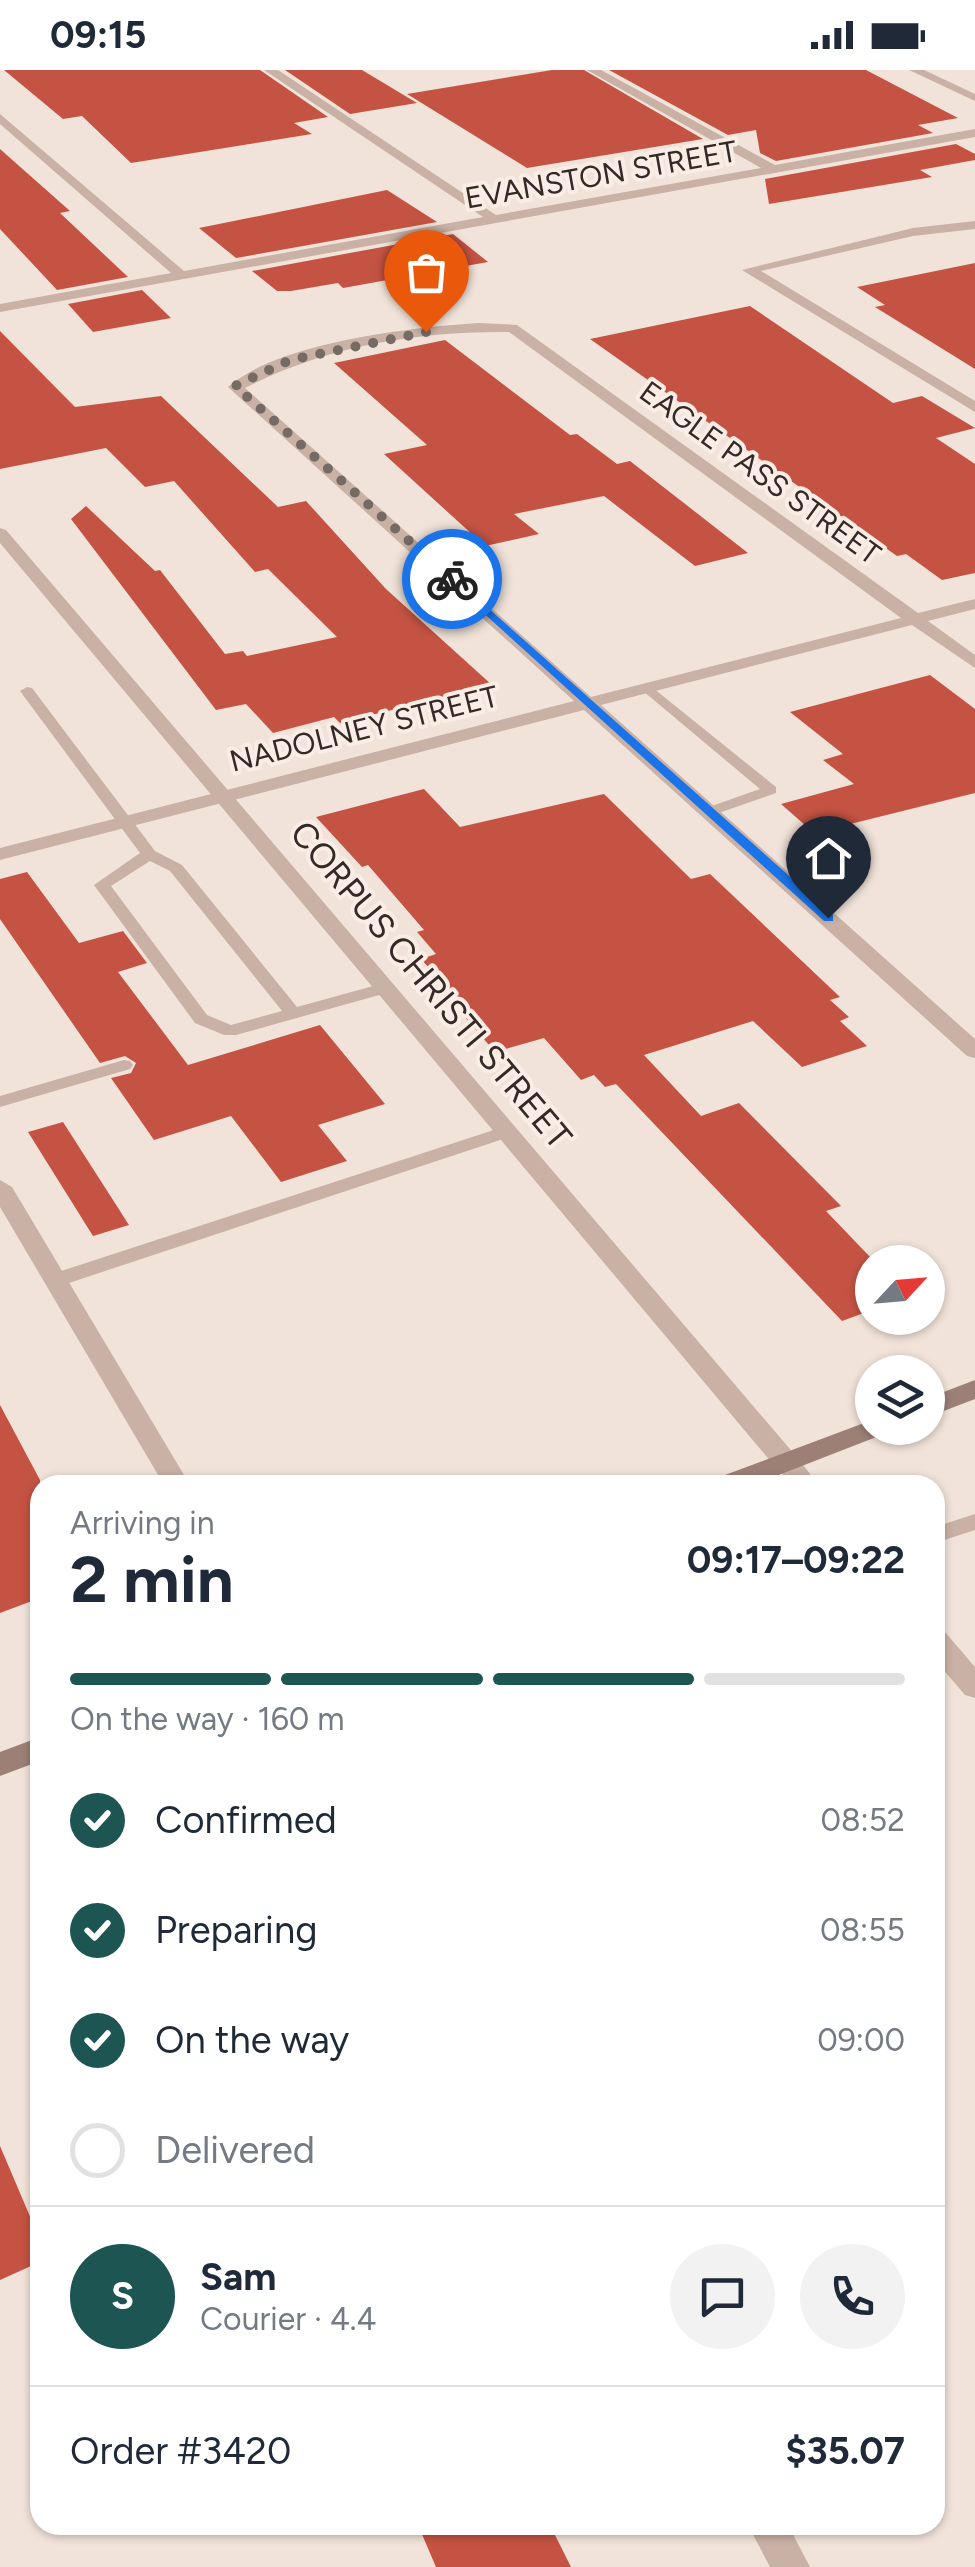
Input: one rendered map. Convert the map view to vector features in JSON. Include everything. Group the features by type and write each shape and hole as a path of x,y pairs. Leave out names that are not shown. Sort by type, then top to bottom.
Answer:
{"main road":[{"path":"945,1401 975,1389"},
{"path":"752,1475 855,1436"},
{"path":"0,1764 30,1753"}],"street":[{"path":"270,70 494,220"},
{"path":"593,70 773,169"},
{"path":"916,70 975,98"},
{"path":"0,118 182,276"},
{"name":"EVANSTON STREET","path":"0,308 975,133"},
{"path":"975,225 896,236 749,270 975,406"},
{"name":"EAGLE PASS STREET","path":"591,703 235,386 290,360 355,346 479,326 512,328 975,662"},
{"name":"CORPUS CHRISTI STREET","path":"0,533 797,1475"},
{"name":"NADOLNEY STREET","path":"0,854 975,604"},
{"path":"591,703 975,1052"},
{"path":"0,1186 172,1475"},
{"path":"945,1652 975,1687"},
{"path":"773,2535 791,2567"}],"lane":[{"path":"648,688 771,790 711,811"},
{"path":"27,691 148,854 176,868 292,1013"},
{"path":"148,854 102,885 201,1020 230,1031 384,988"},
{"path":"0,1102 124,1065"},
{"path":"56,1280 506,1132"},
{"path":"945,1531 975,1522"}],"building":[{"path":"4,70 260,70 328,117 294,123 312,134 131,163 82,116 63,119"},
{"path":"285,70 362,70 417,103 350,114"},
{"path":"552,70 584,70 703,139 527,168 407,94"},
{"path":"609,70 866,70 958,118 918,125 933,133 776,161 760,153 756,130 728,135"},
{"path":"956,144 975,154 975,160 920,170 932,177 769,204 765,179"},
{"path":"0,149 70,211 60,213 128,277 57,290 0,229"},
{"path":"387,190 437,222 236,258 199,228"},
{"path":"453,234 488,262 343,288 338,283 291,291 277,291 252,271"},
{"path":"975,263 975,369 875,307 885,305 857,287"},
{"path":"142,290 171,318 93,332 68,304"},
{"path":"750,306 893,403 922,396 975,428 936,438 975,464 975,573 942,580 906,554 897,556 590,339"},
{"path":"0,331 75,407 161,396 278,507 306,501 386,589 492,685 340,723 334,717 273,733 246,704 216,710 71,519 86,506 155,571 160,570 225,654 243,651 247,656 337,637 268,569 255,572 174,481 145,487 106,448 0,469"},
{"path":"445,340 570,435 577,434 617,464 630,461 748,553 695,566 604,496 514,514 539,534 485,546 384,454 427,445 334,363"},
{"path":"930,675 975,709 975,793 814,833 781,804 854,784 823,760 843,754 790,712"},
{"path":"424,789 460,827 604,794 691,879 710,874 840,997 830,1000 849,1017 840,1021 867,1046 802,1067 753,1021 644,1055 701,1116 739,1103 841,1206 826,1211 859,1245 855,1245 855,1316 842,1321 616,1084 605,1087 594,1075 581,1080 544,1038 495,1052 464,1016 470,1014 421,959 436,954 417,932 424,930 368,865 362,867 316,817"},
{"path":"27,872 79,943 123,931 147,963 118,972 188,1065 320,1025 385,1104 318,1125 347,1161 281,1182 231,1116 154,1140 111,1078 131,1073 136,1063 125,1056 100,1063 0,919 0,879"},
{"path":"63,1122 129,1225 93,1236 28,1132"},
{"path":"0,1405 37,1475 30,1475 30,1602 0,1613"},
{"path":"0,2146 30,2216 30,2266 0,2280"},
{"path":"422,2535 555,2535 571,2567 436,2567"}],"way so far":[{"path":"426,332 290,360 235,386 452,579"}],"route":[{"path":"452,579 828,918"}]}
